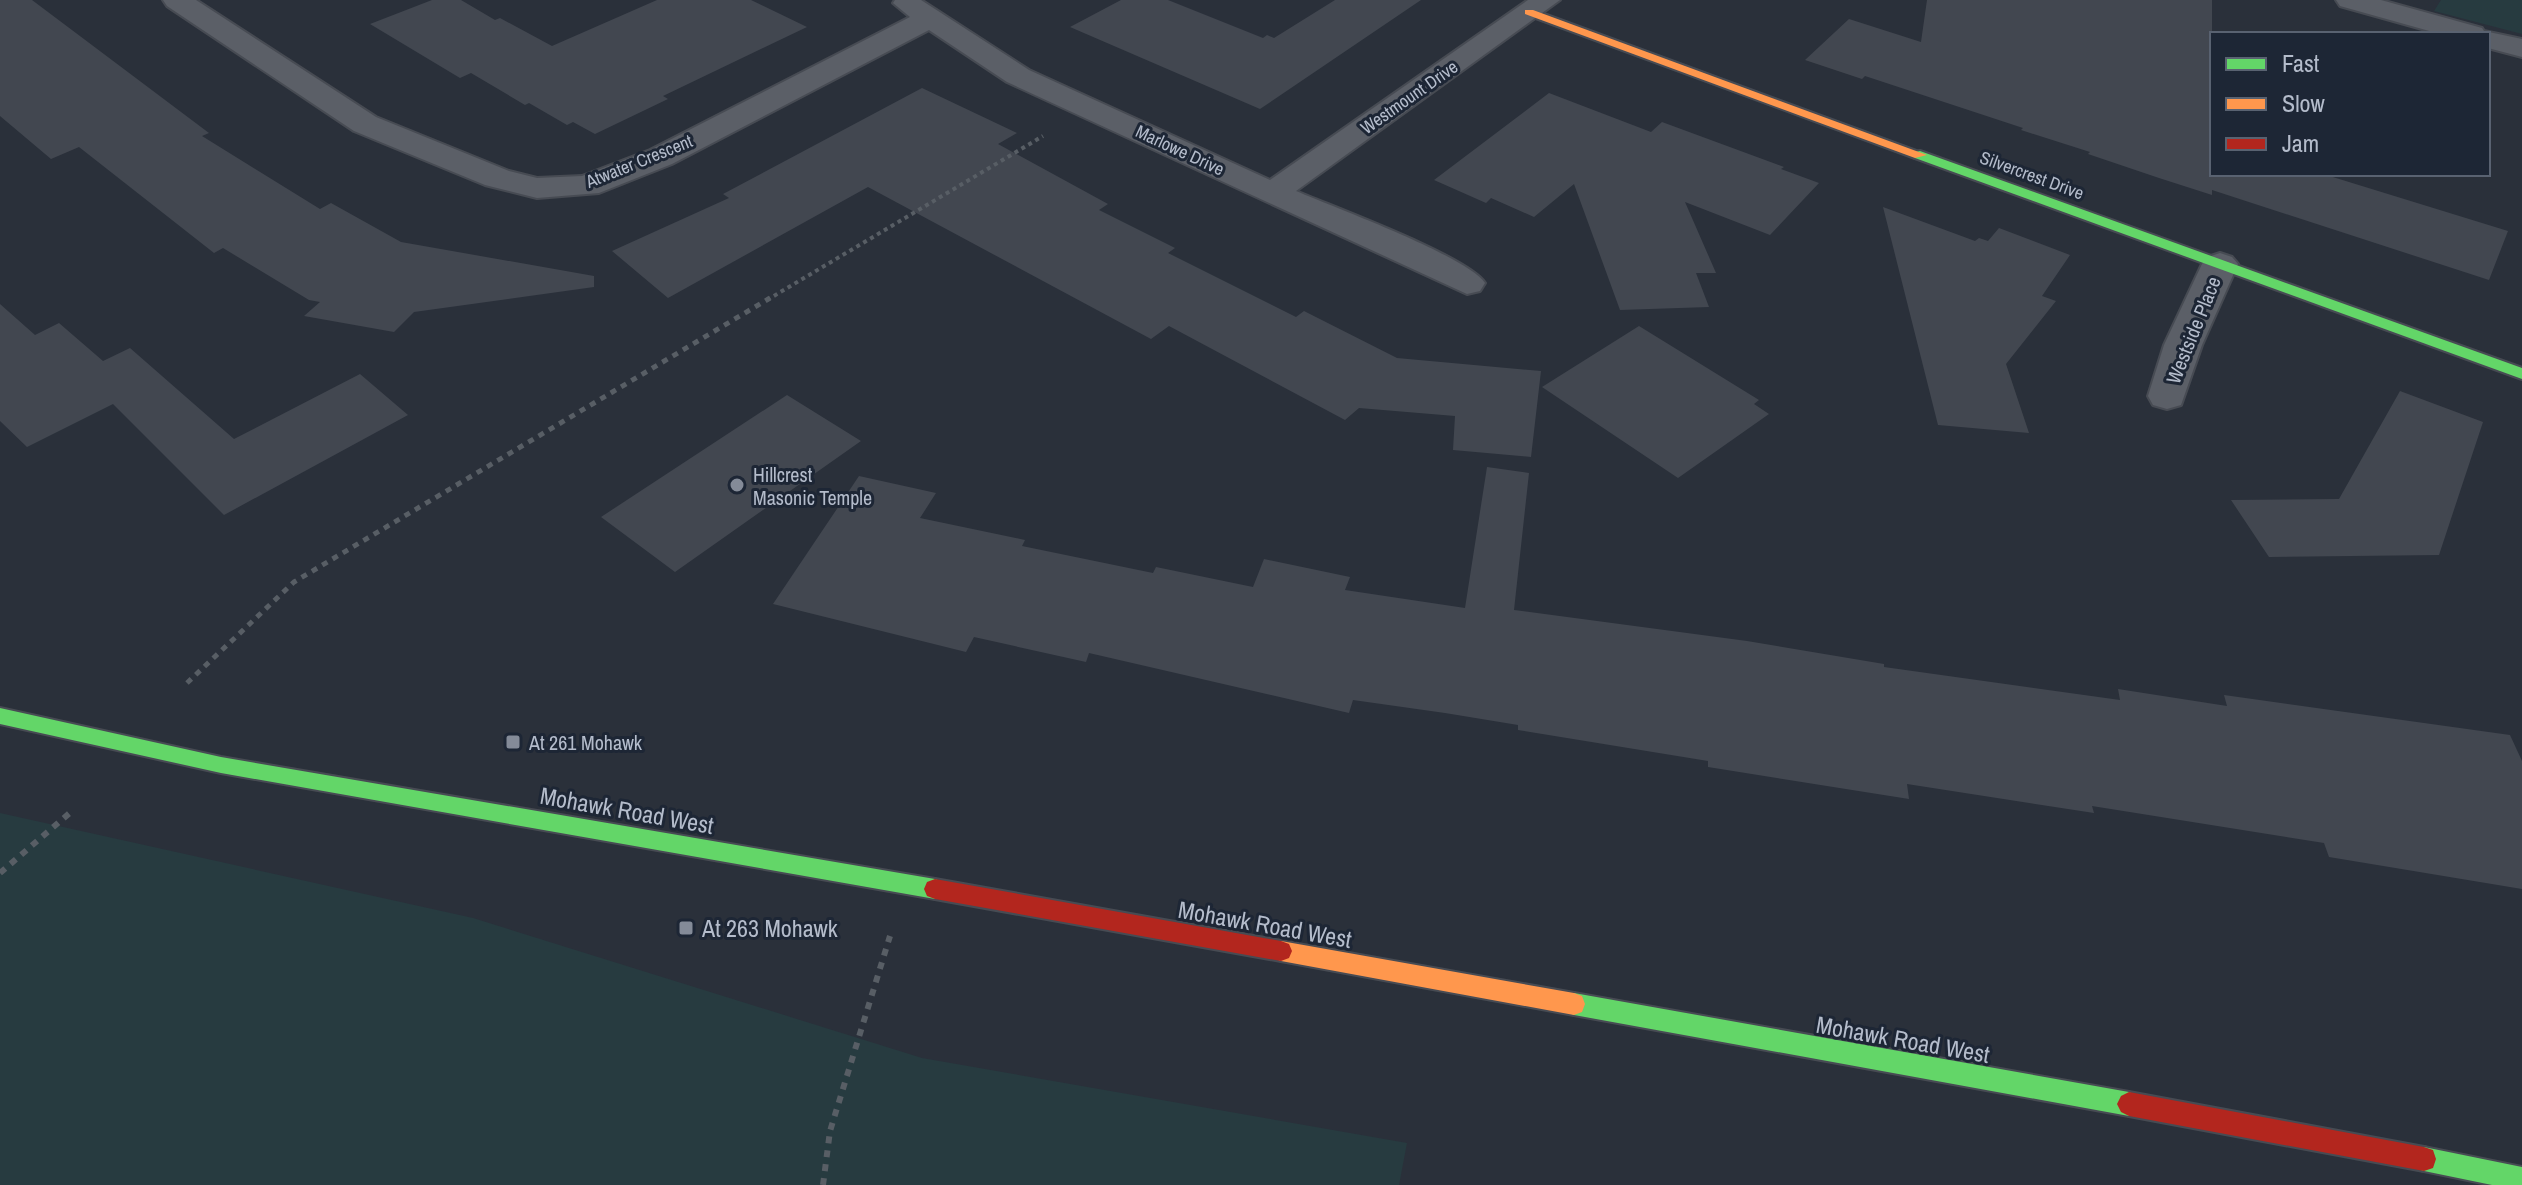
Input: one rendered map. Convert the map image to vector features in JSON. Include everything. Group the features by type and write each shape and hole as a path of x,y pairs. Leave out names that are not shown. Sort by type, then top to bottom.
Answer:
{"main road":[{"name":"Silvercrest Drive","path":"1538,6 2220,264 2522,374"},
{"name":"Mohawk Road West","path":"0,716 206,762 909,884 2354,1145 2522,1179"}],"street":[{"name":"Atwater Crescent","path":"177,0 365,124 497,178 537,188 587,186 661,157 930,18"},
{"name":"Marlowe Drive","path":"902,0 1018,76 1272,193 1429,261 1467,283"},
{"path":"2350,0 2465,32"},
{"name":"Westmount Drive","path":"1272,193 1538,6"},
{"path":"2490,40 2522,48"},
{"name":"Westside Place","path":"2167,396 2183,345 2220,264"}],"path":[{"path":"187,683 294,582 1090,109"},
{"path":"0,873 72,811"},
{"path":"823,1185 830,1131 876,974 909,884"}],"green space":[{"path":"2441,0 2522,0 2522,34 2434,11"},
{"path":"0,813 473,918 922,1058 1407,1143 1399,1185 0,1185"}],"building":[{"path":"0,0 32,0 209,133 202,136 320,209 331,203 401,242 594,276 594,287 414,312 394,332 304,316 320,302 309,300 223,248 214,253 79,147 51,159 0,116"},
{"path":"432,0 461,0 495,20 500,18 552,46 657,0 751,0 807,27 663,96 668,99 595,134 573,122 567,125 529,103 525,105 471,73 460,78 370,24"},
{"path":"1121,0 1168,0 1263,38 1267,35 1274,38 1335,0 1421,0 1260,109 1070,27"},
{"path":"1927,0 2212,0 2210,176 2329,176 2508,231 2489,280 2212,190 2212,195 2159,178 2021,130 2023,128 1865,76 1862,79 1805,60 1849,19 1921,42"},
{"path":"922,88 1017,133 998,144 1108,204 1099,210 1175,248 1168,253 1296,317 1304,311 1397,358 1541,371 1531,457 1453,450 1455,416 1359,408 1345,420 1169,326 1151,339 868,187 668,298 612,251 729,198 723,194"},
{"path":"1549,93 1651,132 1662,122 1819,183 1770,235 1685,202 1716,273 1696,273 1709,307 1620,310 1574,184 1534,217 1491,198 1486,203 1434,180"},
{"path":"1883,207 1975,241 1979,238 1988,241 1999,228 2070,255 2042,296 2056,301 2006,364 2029,433 1938,425"},
{"path":"0,304 35,335 59,323 103,361 130,348 234,439 360,374 408,415 224,515 113,404 27,447 0,421"},
{"path":"1639,326 1759,400 1754,404 1769,414 1678,478 1542,387"},
{"path":"2400,391 2483,422 2439,555 2269,557 2231,500 2339,499"},
{"name":"Hillcrest Masonic Temple","path":"787,395 861,441 675,572 601,517"},
{"path":"1487,467 1529,473 1514,610 1747,641 1884,664 1884,667 2120,700 2118,689 2227,706 2224,695 2510,735 2522,761 2522,889 2329,857 2324,843 2092,806 2094,813 1907,784 1909,799 1708,767 1708,761 1518,730 1518,725 1445,713 1353,700 1349,713 1089,653 1086,662 974,637 966,652 773,604 859,476 936,493 920,518 1025,540 1022,546 1153,573 1156,567 1253,587 1264,559 1350,577 1345,590 1465,608"}],"traffic: fast":[{"path":"1920,155 2522,374"},
{"path":"0,716 221,765 935,889"},
{"path":"1574,1004 2129,1104"},
{"path":"2424,1159 2522,1179"}],"traffic: slow":[{"path":"1529,12 1920,155"},
{"path":"1281,951 1574,1004"}],"traffic: jam":[{"path":"935,889 1281,951"},
{"path":"2129,1104 2424,1159"}],"place":[{"name":"Hillcrest Masonic Temple","path":"737,485"},
{"name":"At 261 Mohawk","path":"513,742"},
{"name":"At 263 Mohawk","path":"686,928"}]}
